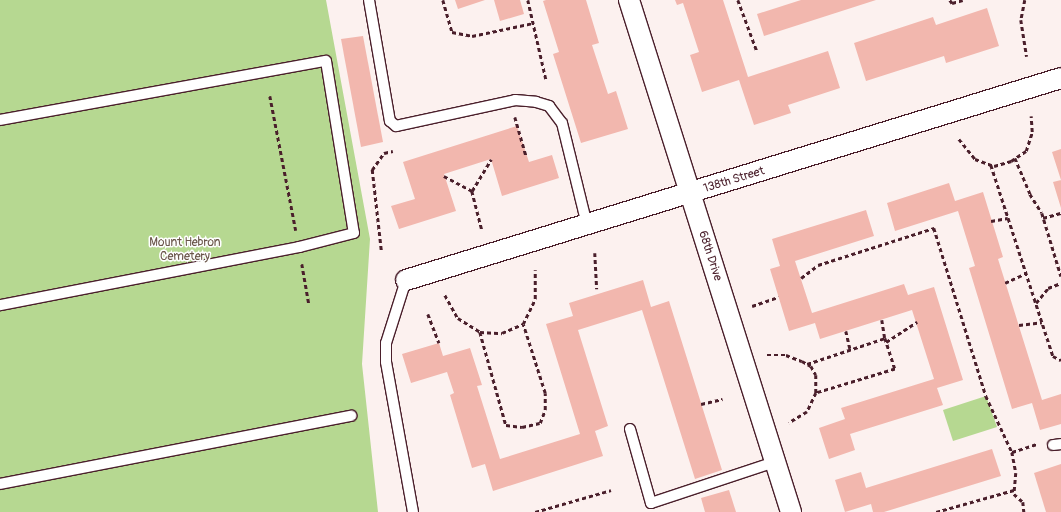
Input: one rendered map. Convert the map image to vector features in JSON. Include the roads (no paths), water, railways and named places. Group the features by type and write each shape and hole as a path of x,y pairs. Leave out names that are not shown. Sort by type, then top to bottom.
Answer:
{"street":[{"name":"68th Drive","path":"629,0 791,512"},
{"name":"138th Street","path":"406,280 1061,78"}],"lane":[{"path":"369,0 390,121 396,126 515,100 536,102 549,106 562,123 587,225"},
{"path":"0,120 326,61 354,233 299,246 0,305"},
{"path":"406,280 386,343 386,362 413,512"},
{"path":"0,484 351,416"},
{"path":"630,429 651,503 775,462"}],"park label":[{"name":"Mount Hebron Cemetery","path":"185,250"}]}
